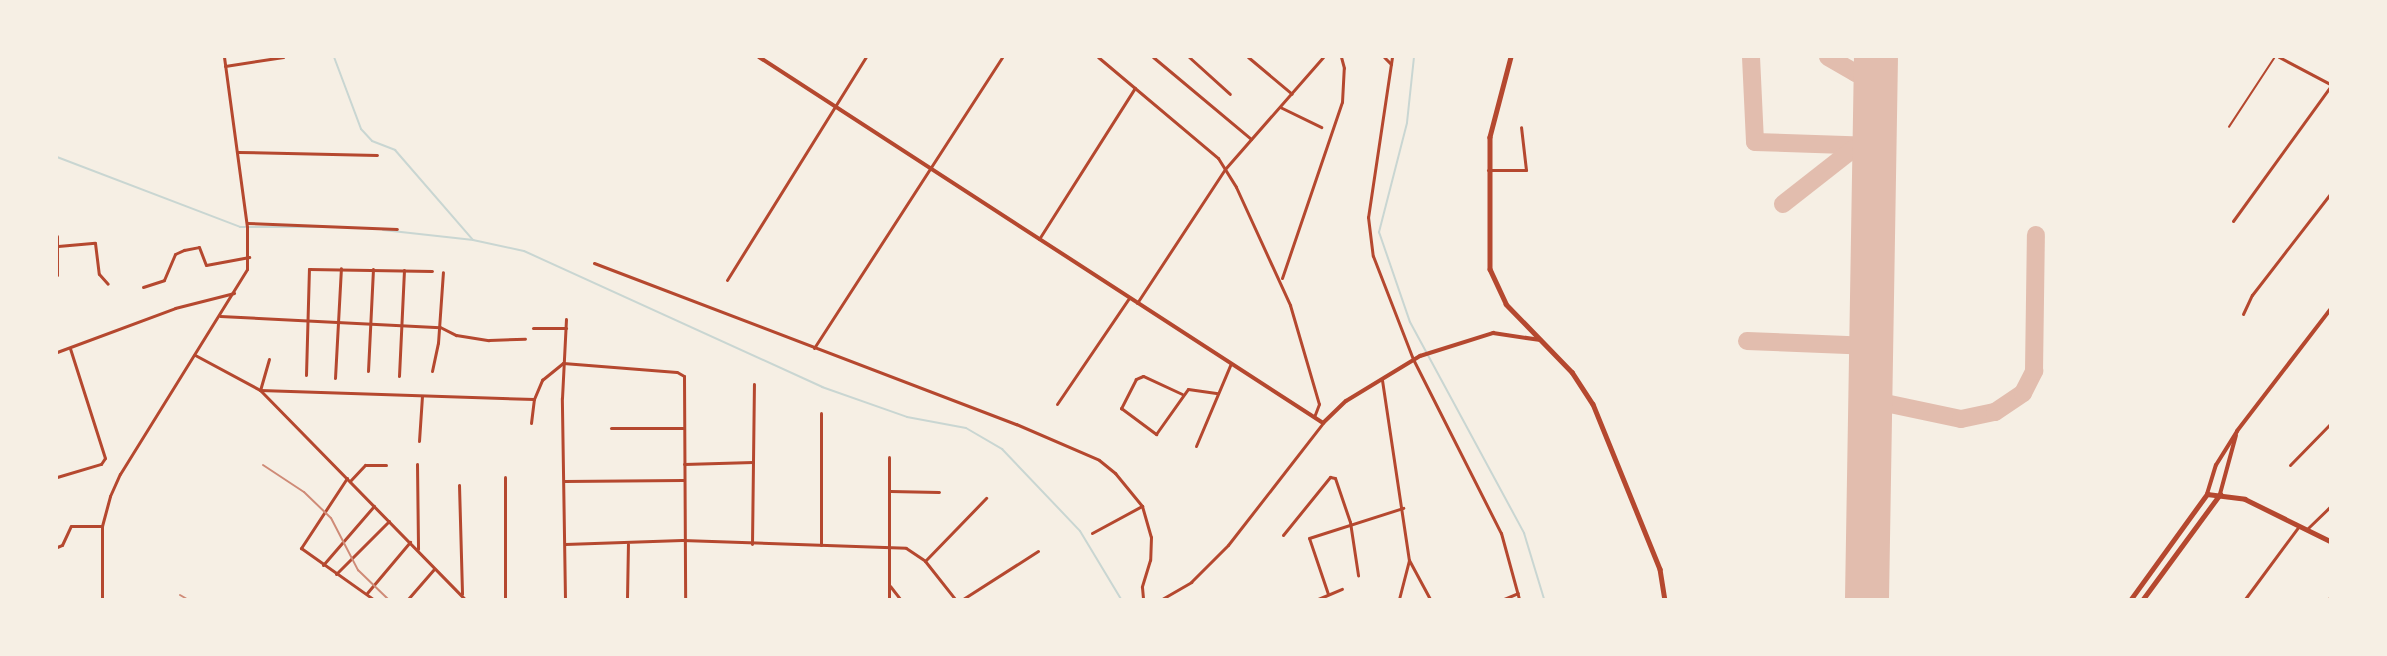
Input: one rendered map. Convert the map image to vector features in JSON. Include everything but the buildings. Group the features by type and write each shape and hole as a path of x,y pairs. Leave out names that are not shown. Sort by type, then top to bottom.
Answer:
{"main road":[{"path":"1511,57 1491,131 1488,170 1490,269 1506,304 1572,372 1593,404 1660,569 1665,599"},
{"path":"2132,599 2207,494 2245,499 2308,528 2330,541"},
{"path":"2143,599 2220,494"}],"street":[{"path":"102,599 102,526 120,474 243,279 249,257 238,152 224,57"},
{"path":"225,66 283,57"},
{"path":"759,57 930,171 1323,423"},
{"path":"727,280 866,57"},
{"path":"814,348 1002,57"},
{"path":"1098,57 1218,158 1225,169 1282,280 1318,398 1318,410 1314,417"},
{"path":"1153,57 1251,139"},
{"path":"1189,57 1230,93"},
{"path":"1248,57 1292,94"},
{"path":"1137,303 1225,169 1323,57"},
{"path":"1282,280 1342,102 1344,68 1341,57"},
{"path":"1384,57 1391,64"},
{"path":"1392,57 1371,187 1369,232 1395,320 1501,533 1520,599"},
{"path":"2233,221 2330,86 2277,57"},
{"path":"1039,239 1135,88"},
{"path":"1280,108 1321,126"},
{"path":"1488,170 1526,170 1521,127"},
{"path":"238,152 377,155"},
{"path":"2243,314 2253,295 2330,194"},
{"path":"247,225 397,229"},
{"path":"57,236 57,274"},
{"path":"58,246 95,243 99,274 108,284"},
{"path":"143,287 164,280 175,254 184,249 200,247 206,265 249,257"},
{"path":"594,263 1080,451 1115,473 1142,506 1151,537 1150,560 1142,587 1143,599"},
{"path":"336,378 341,267"},
{"path":"306,375 309,269 341,267 432,271"},
{"path":"368,371 372,269"},
{"path":"399,375 404,270"},
{"path":"432,371 440,327 443,272"},
{"path":"57,352 175,308 234,293"},
{"path":"1057,404 1129,298"},
{"path":"2207,494 2216,465 2237,431 2330,310"},
{"path":"220,316 440,327 456,335 489,340 525,339"},
{"path":"565,599 563,363 566,319"},
{"path":"533,328 566,328"},
{"path":"1162,599 1191,582 1228,545 1323,423 1346,402 1413,359 1441,349 1493,333 1540,340"},
{"path":"57,477 101,464 105,458 70,348"},
{"path":"195,355 261,390 465,599"},
{"path":"261,390 268,358"},
{"path":"531,423 534,399 542,380 563,363 681,374 684,464 682,540 685,599"},
{"path":"1196,446 1231,363"},
{"path":"1182,394 1143,376 1136,379 1121,408 1156,434 1182,394 1188,389 1218,393"},
{"path":"1382,378 1409,560 1399,599"},
{"path":"752,544 754,384"},
{"path":"261,390 534,399"},
{"path":"419,441 422,396"},
{"path":"821,413 821,545"},
{"path":"2290,465 2330,424"},
{"path":"611,428 683,428"},
{"path":"2220,494 2237,431"},
{"path":"889,599 890,457"},
{"path":"684,464 753,462"},
{"path":"417,464 418,549"},
{"path":"373,599 301,549 301,543 348,479 365,465 386,465"},
{"path":"505,477 505,599"},
{"path":"1283,535 1329,477 1336,480 1350,522 1358,575"},
{"path":"564,481 683,480"},
{"path":"459,485 462,595"},
{"path":"890,491 939,492"},
{"path":"926,561 986,498"},
{"path":"323,565 374,506"},
{"path":"1092,533 1142,506"},
{"path":"2308,528 2330,507"},
{"path":"1328,594 1308,540 1311,535 1403,508"},
{"path":"336,574 389,521"},
{"path":"2245,599 2300,525"},
{"path":"57,547 62,545 71,526 102,526"},
{"path":"565,544 628,544 682,540 890,547 914,551 926,561 955,599"},
{"path":"367,593 410,542"},
{"path":"627,599 628,544"},
{"path":"963,599 1038,551"},
{"path":"1409,560 1430,599"},
{"path":"408,599 434,569"},
{"path":"889,584 900,599"},
{"path":"1318,599 1342,589"},
{"path":"1504,599 1518,593"}],"lane":[{"path":"2229,127 2277,57"}],"waterway":[{"path":"334,57 361,129 372,141 395,150 473,240 524,251 822,387 907,417 966,428 1002,449 1080,531 1121,599"},
{"path":"1414,57 1407,123 1379,232 1410,322 1524,533 1544,599"},
{"path":"57,157 240,227 321,227"},
{"path":"383,230 473,240"}],"taxiway":[{"path":"1751,57 1755,142 1875,146"},
{"path":"1828,57 1856,73 1876,76"},
{"path":"1783,204 1857,146"},
{"path":"1871,400 1961,419 1995,412 2023,393 2034,371 2036,235"},
{"path":"1747,341 1872,346"}],"runway":[{"path":"1867,599 1876,57"}],"railway":[{"path":"263,465 304,492 331,518 358,570 388,599"},
{"path":"180,595 187,599"}]}
